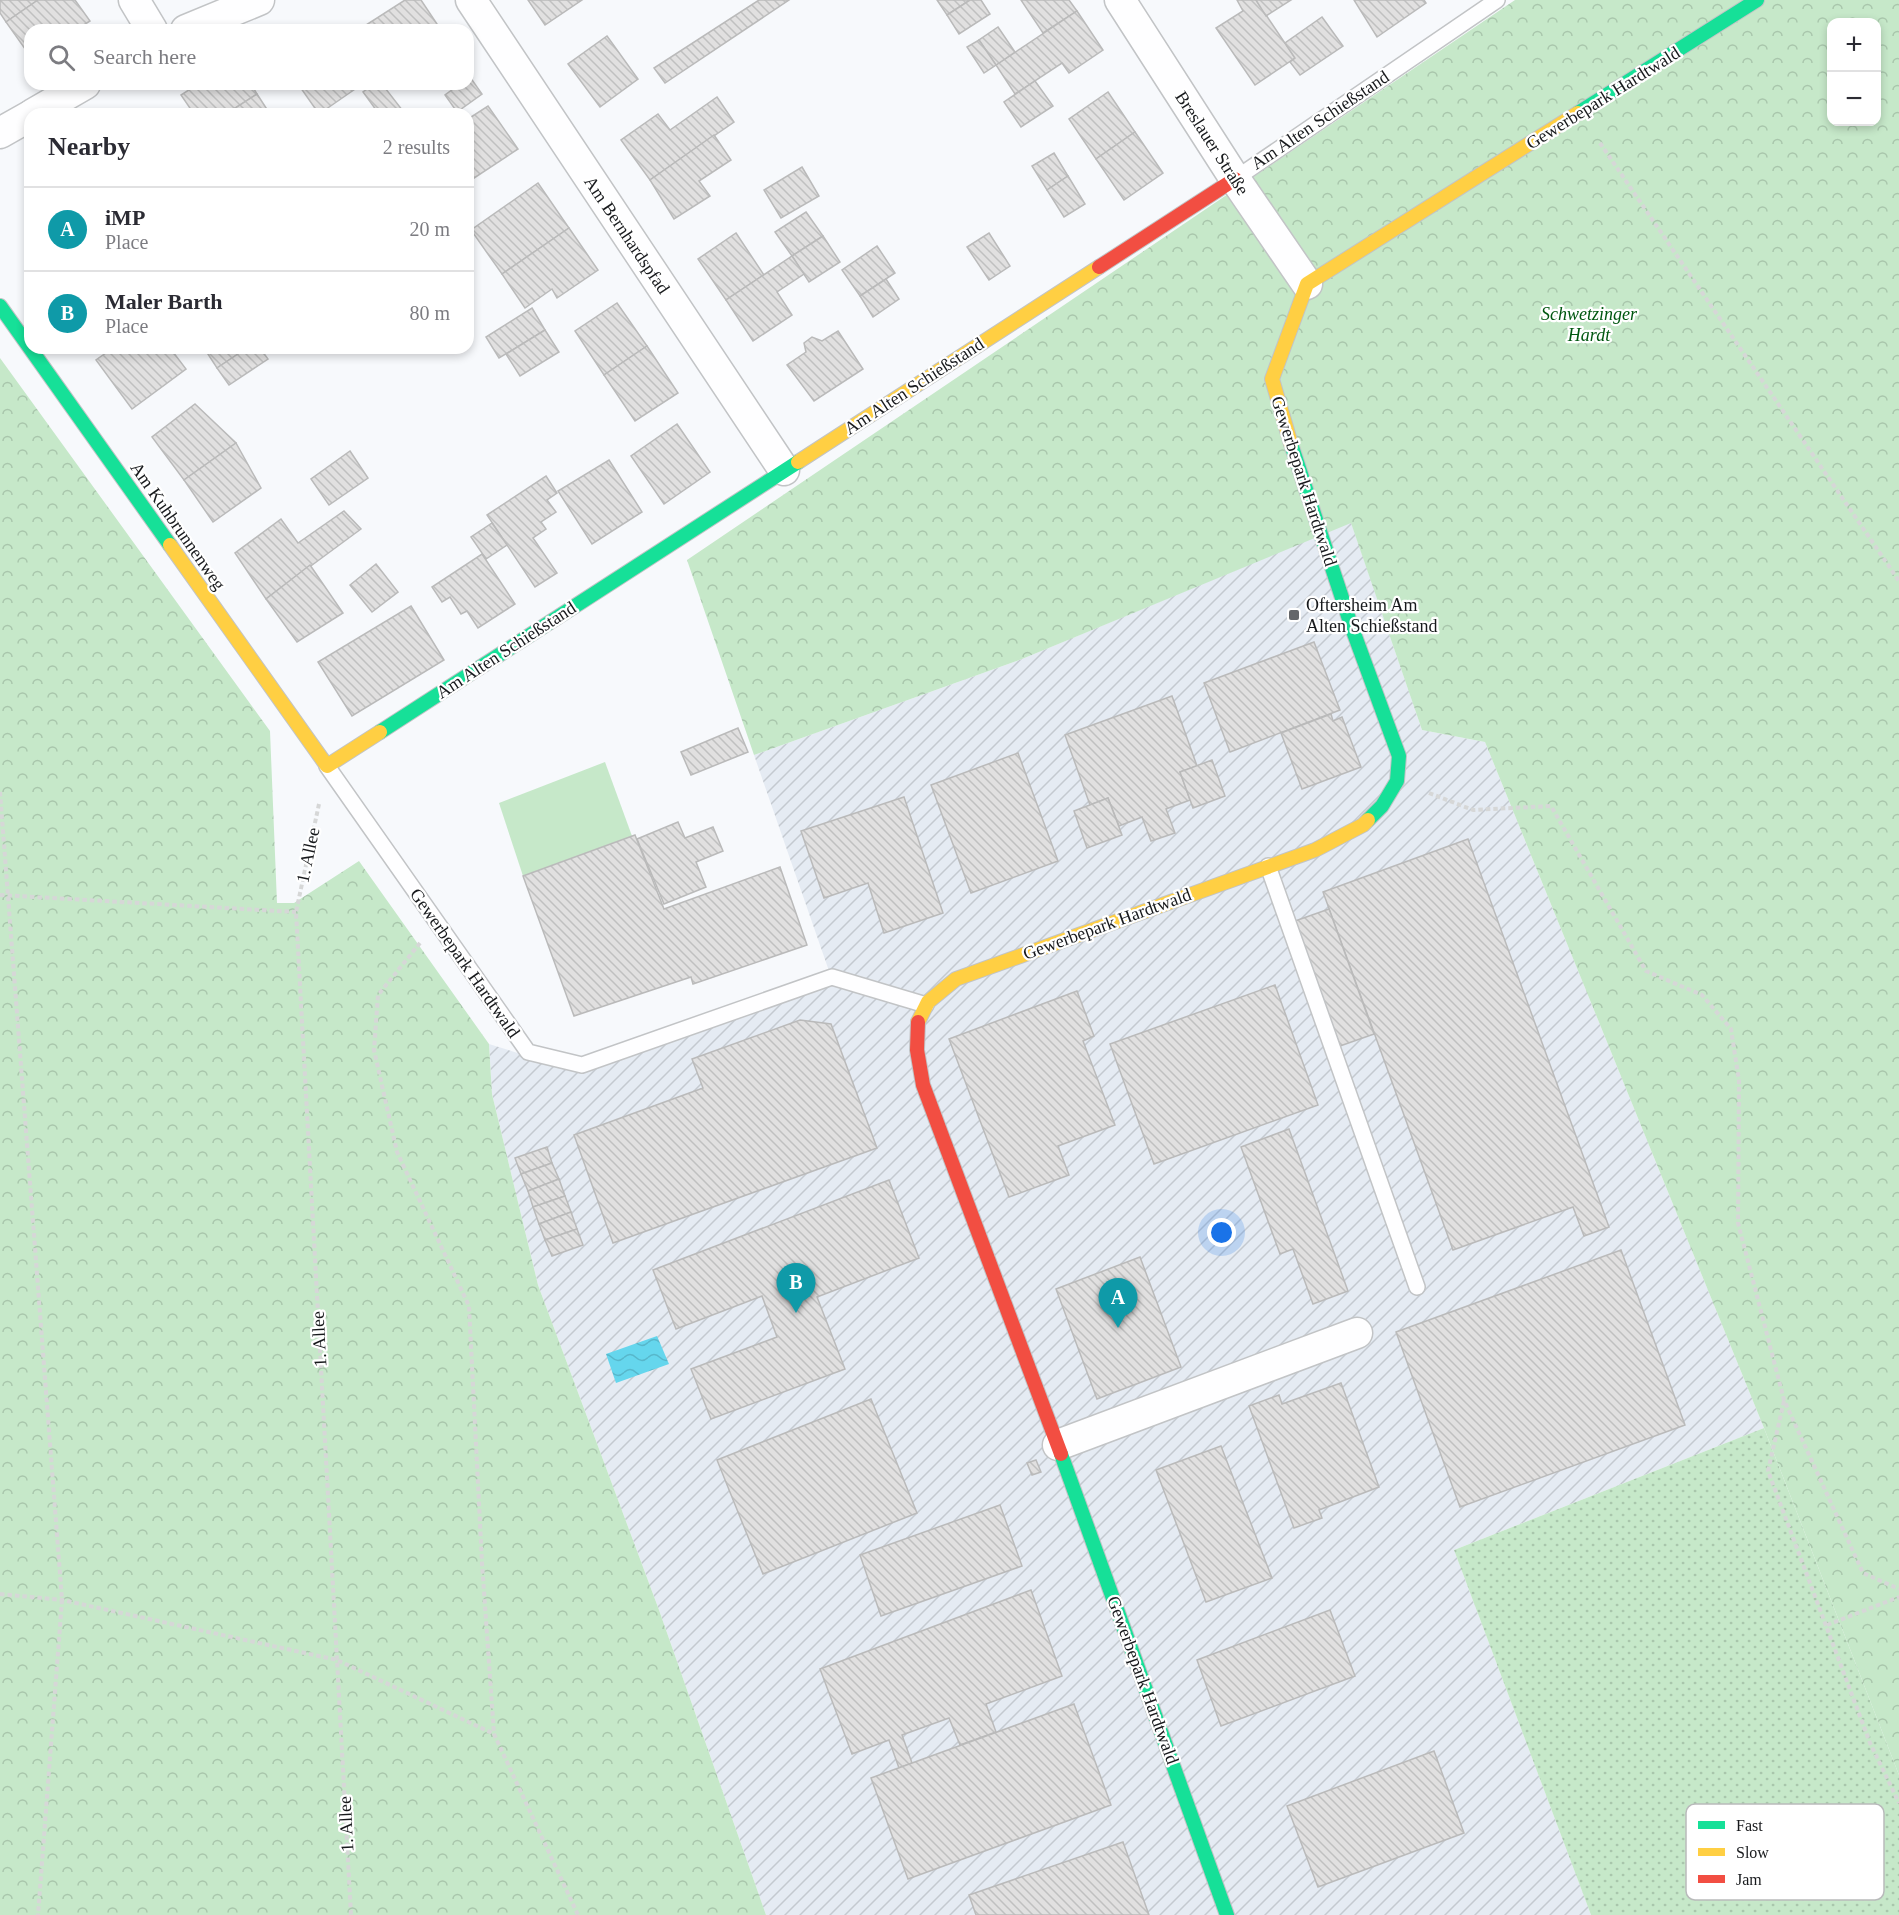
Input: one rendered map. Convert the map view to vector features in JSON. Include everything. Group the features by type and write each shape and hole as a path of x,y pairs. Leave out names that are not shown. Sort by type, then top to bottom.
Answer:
{"street":[{"path":"134,0 148,24"},
{"path":"201,24 259,0"},
{"name":"Am Bernhardspfad","path":"471,0 784,470"},
{"name":"Breslauer Straße","path":"1120,0 1235,179 1306,284"},
{"name":"Gewerbepark Hardtwald","path":"1227,1915 1058,1445 923,1085 916,1050 915,1026 926,1005 937,992 956,979 1315,850 1363,825 1382,806 1397,781 1400,756 1352,628 1300,476 1272,380 1306,284 1757,0"},
{"path":"44,108 75,90"},
{"path":"0,133 24,120"},
{"name":"Am Alten Schießstand","path":"327,766 1235,179"},
{"name":"Am Kuhbrunnenweg","path":"0,306 24,340"},
{"name":"Am Kuhbrunnenweg","path":"34,354 327,766"},
{"path":"1058,1445 1357,1333"}],"lane":[{"name":"Am Alten Schießstand","path":"1235,179 1497,0"},
{"name":"Gewerbepark Hardtwald","path":"327,766 528,1052 582,1065 832,977 926,1005"},
{"path":"1268,866 1417,1287"}],"path":[{"path":"1579,113 1899,581"},
{"name":"1. Allee","path":"327,766 296,912 351,1915"},
{"path":"1397,781 1473,810 1551,806 1646,971 1702,995 1731,1029 1739,1082 1738,1222 1784,1400 1863,1573 1899,1589"},
{"path":"0,792 62,1600 38,1915"},
{"path":"0,895 296,912"},
{"path":"436,923 378,995 374,1050 397,1152 469,1306 482,1563 494,1734 578,1915"},
{"path":"1784,1400 1768,1471 1870,1743 1899,1803"},
{"path":"0,1594 62,1600 337,1660 494,1734"},
{"path":"1827,1625 1899,1597"}],"shaded area":[{"path":"1351,522 1422,730 1485,742 1764,1428 1454,1550 1591,1915 766,1915 659,1610 538,1285 492,1094 489,1044 556,1065 829,971 754,755 1022,659"}],"green space":[{"name":"Schwetzinger Hardt","path":"1515,0 1899,0 1899,1775 1764,1428 1485,742 1422,730 1351,523 1022,659 754,755 687,560"},
{"path":"0,358 270,731 277,903 294,903 359,861 489,1044 492,1094 538,1285 659,1610 766,1915 0,1915"},
{"path":"605,762 632,836 523,876 499,803"},
{"path":"1764,1428 1899,1775 1899,1915 1591,1915 1454,1550"}],"water":[{"path":"657,1336 669,1364 616,1383 606,1354"}],"building":[{"path":"0,0 38,0 6,22 0,13"},
{"path":"38,0 75,0 90,21 85,24 24,24 24,48 6,22"},
{"path":"405,0 421,0 437,24 368,24"},
{"path":"528,0 582,0 545,25"},
{"path":"759,0 789,0 665,83 654,68"},
{"path":"937,0 970,0 947,15"},
{"path":"970,0 981,0 990,14 959,34 947,15"},
{"path":"1021,0 1069,0 1077,11 1043,33"},
{"path":"1237,0 1256,0 1295,58 1255,85 1216,28 1243,11"},
{"path":"1256,0 1291,0 1266,16"},
{"path":"1354,0 1424,0 1426,3 1377,37"},
{"path":"1077,11 1103,50 1069,73 1062,63 1015,94 996,65"},
{"path":"1322,17 1343,46 1300,75 1290,62 1295,58 1285,43"},
{"path":"998,27 1015,52 996,65 979,40"},
{"path":"607,36 638,79 600,107 568,64"},
{"path":"979,40 996,65 984,73 967,47"},
{"path":"1035,81 1053,106 1021,127 1004,102"},
{"path":"474,83 482,94 463,108 454,108 445,95 452,90 474,90"},
{"path":"189,90 255,90 257,94 235,108 190,108 181,95"},
{"path":"302,90 354,90 328,108 315,108"},
{"path":"387,90 401,108 375,108 363,92"},
{"path":"1108,92 1135,132 1096,159 1069,119"},
{"path":"257,94 266,108 235,108"},
{"path":"717,97 734,122 650,180 621,140 658,114 670,130"},
{"path":"488,106 518,149 474,178 474,115"},
{"path":"1135,132 1163,173 1124,200 1096,159"},
{"path":"714,135 731,160 699,181 710,196 674,219 650,180"},
{"path":"1054,153 1068,176 1047,190 1032,166"},
{"path":"802,167 819,196 781,218 764,190"},
{"path":"1068,176 1085,204 1064,217 1047,190"},
{"path":"538,183 569,228 502,274 474,234 474,228"},
{"path":"806,212 823,236 792,256 775,232"},
{"path":"569,228 598,270 557,298 552,289 525,308 502,274"},
{"path":"736,233 764,275 726,300 698,259"},
{"path":"989,233 1010,266 989,280 967,247"},
{"path":"823,236 840,262 809,282 792,256"},
{"path":"877,246 895,273 860,296 842,270"},
{"path":"792,256 804,274 777,292 792,315 753,341 726,300"},
{"path":"886,279 899,299 873,317 860,296"},
{"path":"617,303 647,346 604,375 575,331"},
{"path":"532,308 545,330 499,358 486,337"},
{"path":"545,330 559,352 520,376 506,354"},
{"path":"838,331 863,369 814,401 787,365 806,352 804,343 812,337 822,341"},
{"path":"647,346 678,393 635,421 604,375"},
{"path":"104,354 175,354 186,369 132,409 96,360"},
{"path":"208,354 238,354 217,368"},
{"path":"238,354 264,354 268,359 229,385 217,368"},
{"path":"195,404 236,443 184,480 152,437"},
{"path":"677,424 710,472 664,504 631,456"},
{"path":"236,443 261,488 213,522 184,480"},
{"path":"350,451 368,478 329,505 311,479"},
{"path":"609,460 642,512 592,544 558,491"},
{"path":"546,476 557,493 547,500 556,512 541,522 546,529 533,538 557,573 535,587 487,515"},
{"path":"344,511 361,529 266,599 235,553 281,519 298,543"},
{"path":"492,523 507,545 486,559 471,537"},
{"path":"482,554 515,604 478,628 467,611 461,614 450,597 442,602 432,587"},
{"path":"376,564 398,592 372,612 350,585"},
{"path":"310,565 343,613 297,642 266,599"},
{"path":"411,606 444,660 352,716 318,662"},
{"path":"1314,642 1340,710 1230,752 1204,683"},
{"path":"1172,696 1197,766 1180,772 1190,800 1166,809 1175,833 1151,841 1142,817 1119,826 1108,798 1090,805 1065,735"},
{"path":"1331,714 1333,721 1342,717 1361,767 1302,789 1281,733"},
{"path":"738,728 748,752 691,775 681,752"},
{"path":"1018,753 1058,861 971,893 931,785"},
{"path":"1212,760 1225,796 1193,808 1180,772"},
{"path":"904,797 943,913 884,933 868,883 824,898 801,831"},
{"path":"1108,798 1122,835 1087,848 1074,811"},
{"path":"678,822 685,838 713,827 723,851 696,862 706,887 664,904 637,839"},
{"path":"635,835 664,909 780,867 807,945 693,984 691,977 574,1016 523,876"},
{"path":"1468,839 1609,1227 1584,1236 1573,1207 1453,1250 1323,892"},
{"path":"1329,909 1374,1034 1340,1046 1295,921"},
{"path":"1275,985 1318,1105 1154,1164 1110,1044"},
{"path":"1077,991 1094,1036 1083,1041 1115,1125 1058,1146 1069,1175 1009,1197 949,1039"},
{"path":"800,1020 831,1024 877,1148 613,1243 574,1135 703,1088 692,1059"},
{"path":"1289,1129 1348,1291 1313,1304 1293,1249 1280,1254 1241,1147"},
{"path":"547,1147 552,1163 521,1174 515,1158"},
{"path":"552,1163 559,1179 528,1191 521,1174"},
{"path":"559,1179 565,1196 533,1207 528,1191"},
{"path":"889,1180 919,1258 817,1297 845,1369 711,1419 691,1369 777,1337 762,1296 676,1329 653,1270"},
{"path":"565,1196 571,1212 539,1224 533,1207"},
{"path":"571,1212 577,1229 545,1240 539,1224"},
{"path":"577,1229 583,1245 552,1256 545,1240"},
{"path":"1621,1250 1685,1425 1460,1507 1396,1332"},
{"path":"1140,1257 1181,1367 1097,1399 1056,1289"},
{"path":"1341,1383 1379,1487 1319,1510 1322,1518 1294,1528 1249,1406 1279,1395 1282,1404"},
{"path":"871,1399 917,1513 763,1574 717,1460"},
{"path":"1221,1446 1272,1578 1206,1602 1156,1470"},
{"path":"1036,1460 1041,1472 1032,1475 1027,1463"},
{"path":"1000,1505 1022,1566 881,1616 860,1555"},
{"path":"1031,1590 1062,1676 986,1704 996,1732 960,1745 949,1718 902,1735 912,1763 899,1768 889,1740 852,1754 820,1669"},
{"path":"1330,1610 1355,1676 1221,1726 1197,1660"},
{"path":"1074,1704 1111,1805 908,1879 871,1778"},
{"path":"1434,1751 1464,1833 1318,1887 1287,1806"},
{"path":"1123,1842 1149,1915 976,1915 969,1895"}],"traffic: fast":[{"path":"1578,113 1757,0"},
{"path":"0,306 24,340"},
{"path":"34,354 170,545"},
{"path":"1291,444 1352,628 1399,756 1397,781 1382,806 1368,820"},
{"path":"380,732 798,462"},
{"path":"1061,1454 1227,1915"}],"traffic: slow":[{"path":"1291,444 1272,379 1307,284 1578,113"},
{"path":"798,462 1099,267"},
{"path":"170,545 327,766 380,732"},
{"path":"918,1022 928,1002 956,979 1315,850 1363,825 1368,820"}],"traffic: jam":[{"path":"1099,267 1235,179"},
{"path":"918,1022 917,1050 923,1085 1061,1454"}],"place":[{"name":"Oftersheim Am Alten Schießstand","path":"1294,615"},
{"name":"Maler Barth","path":"796,1313"},
{"name":"iMP","path":"1118,1328"}]}
